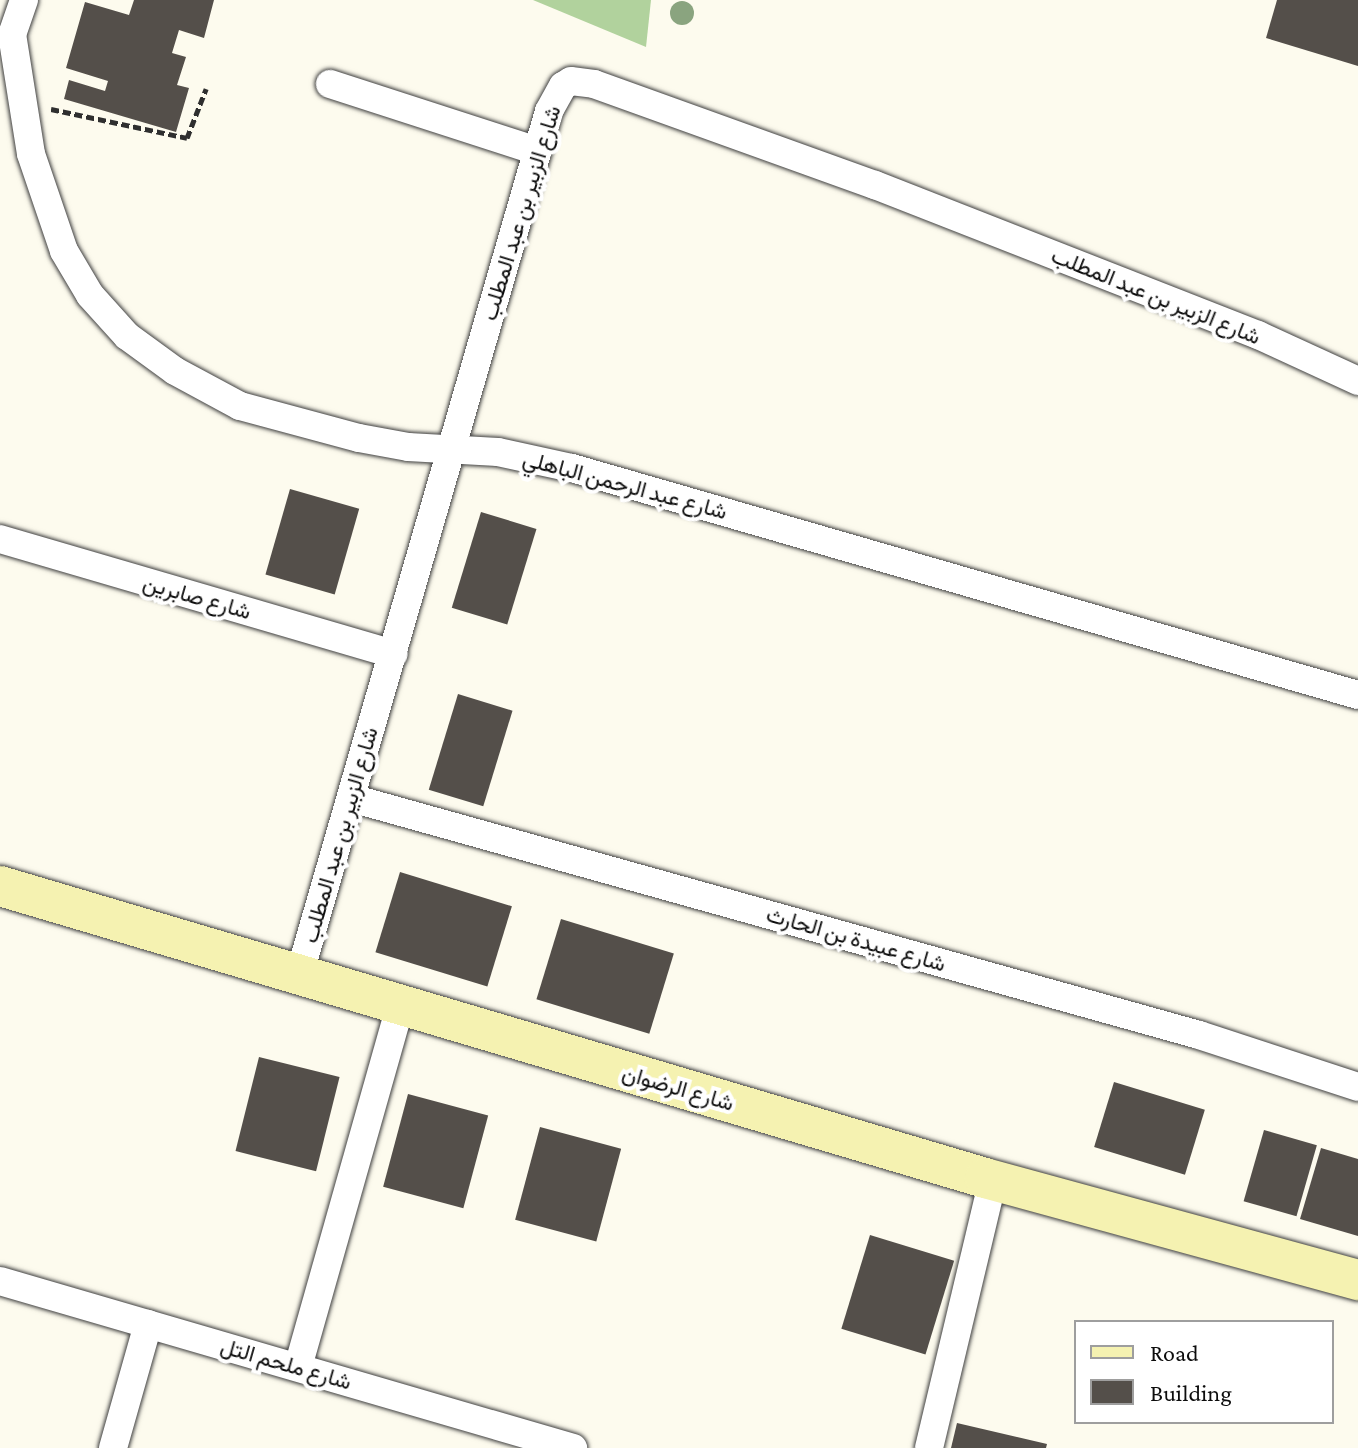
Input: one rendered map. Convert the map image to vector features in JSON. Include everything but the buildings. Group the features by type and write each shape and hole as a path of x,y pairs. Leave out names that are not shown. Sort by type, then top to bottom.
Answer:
{"main road":[{"name":"شارع الرضوان","path":"0,886 993,1180 1358,1280"}],"street":[{"path":"6,37 24,0"},
{"name":"شارع عبد الرحمن الباهلي","path":"6,37 23,103 31,154 64,251 90,295 127,336 175,371 240,406 359,438 450,451 498,452 572,468 1358,695"},
{"name":"شارع الزبير بن عبد المطلب","path":"299,976 549,111 563,86 571,81 594,84 875,185 1258,335 1358,381"},
{"path":"330,84 537,151"},
{"name":"شارع صابرين","path":"0,539 394,654"},
{"name":"شارع عبيدة بن الحارث","path":"351,798 1183,1030 1358,1087"},
{"path":"298,1367 400,1006"},
{"path":"929,1448 993,1180"},
{"name":"شارع ملحم التل","path":"0,1281 573,1448"},
{"path":"113,1448 148,1324"}],"path":[{"path":"23,103 187,138 206,89"}],"green space":[{"path":"533,0 651,0 646,47"}]}
